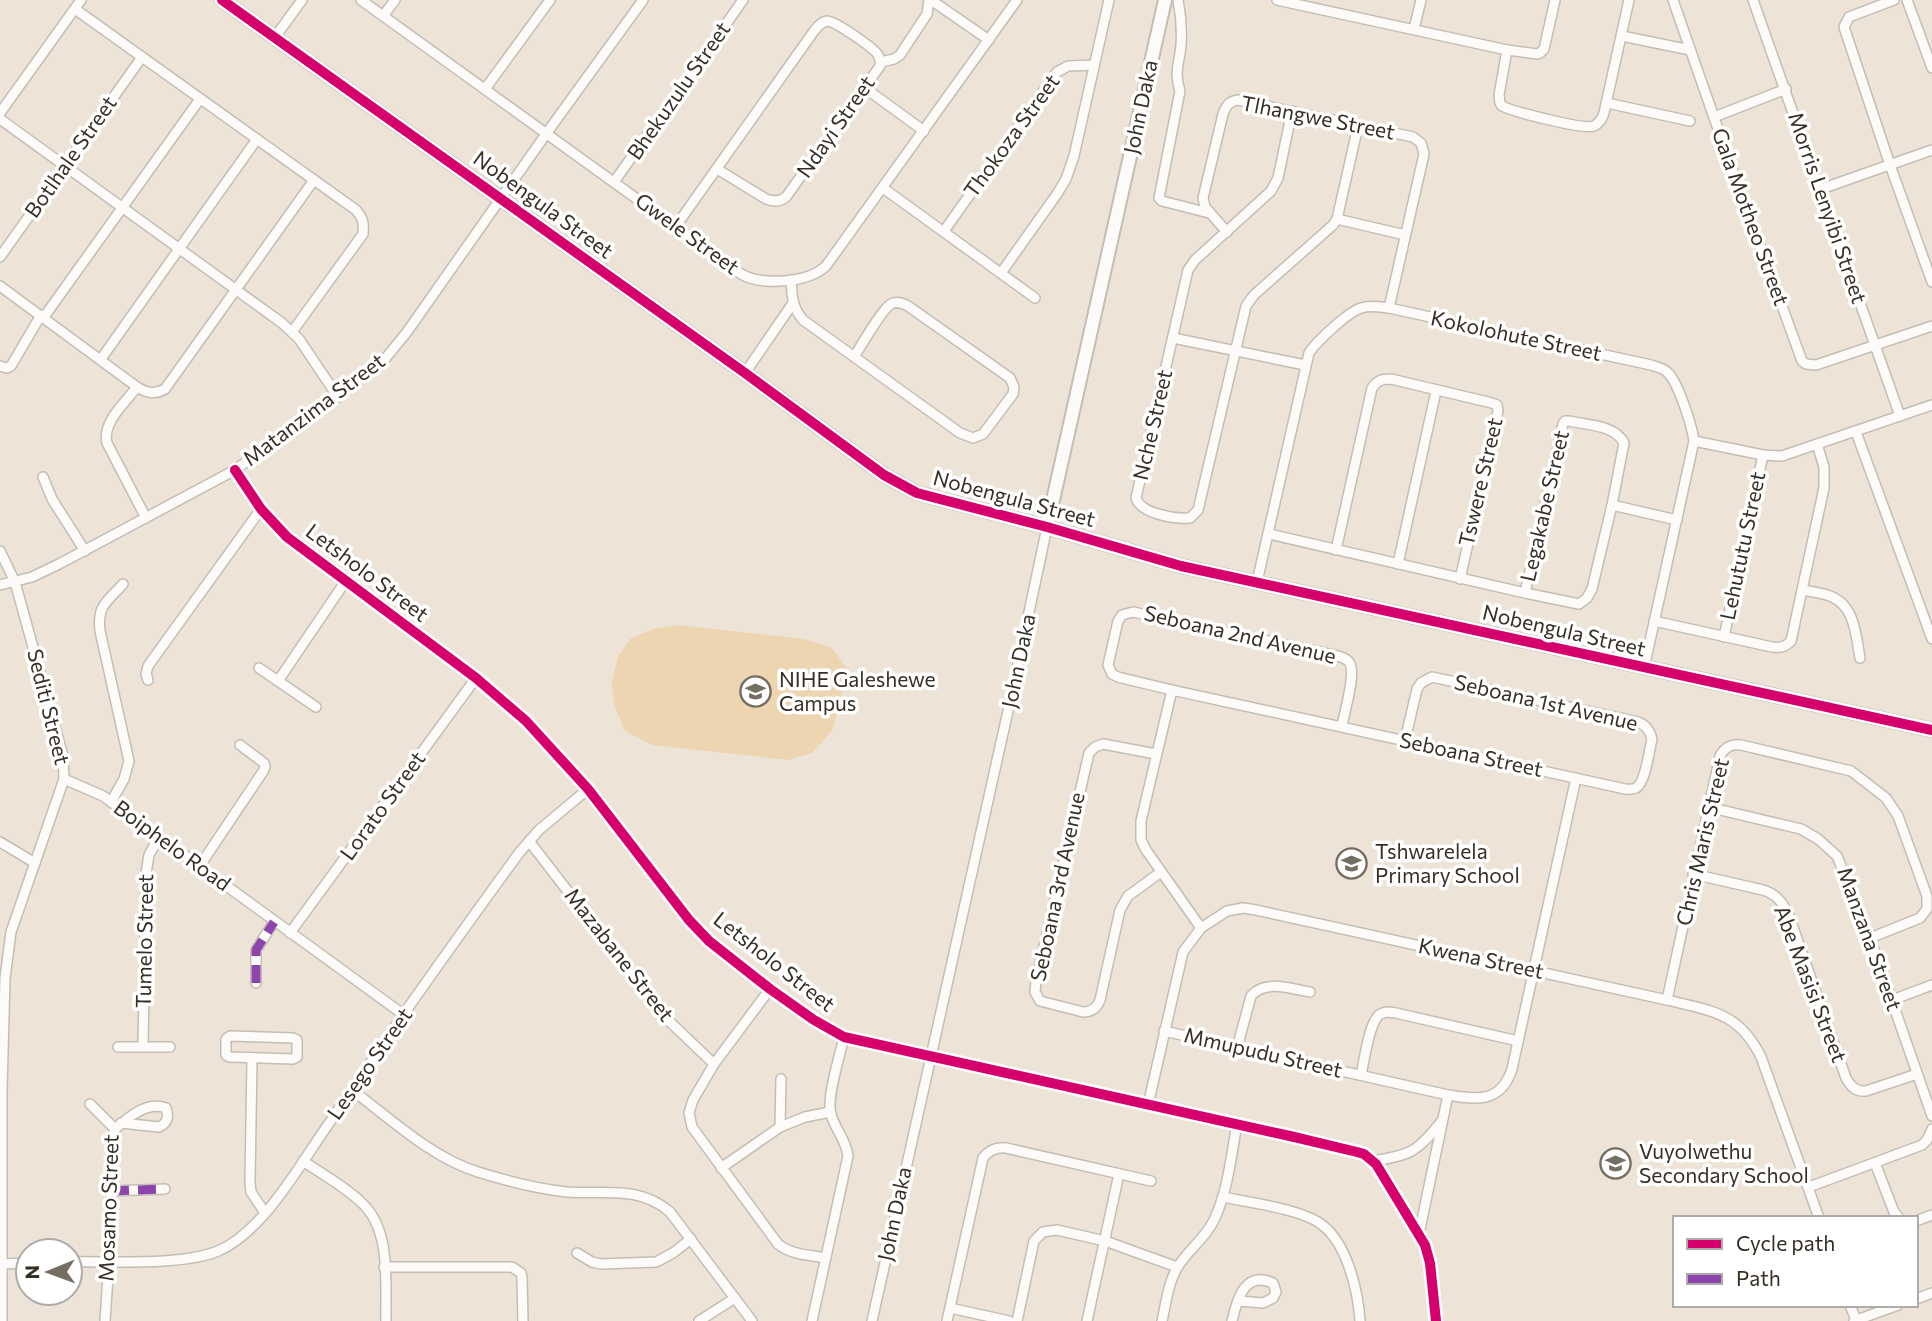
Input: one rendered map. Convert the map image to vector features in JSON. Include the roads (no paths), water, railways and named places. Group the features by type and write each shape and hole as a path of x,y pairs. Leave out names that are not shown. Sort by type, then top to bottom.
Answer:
{"street":[{"path":"0,113 81,0"},
{"name":"Nobengula Street","path":"222,0 900,485 917,493 1181,566 1932,730"},
{"path":"275,37 302,0"},
{"name":"Gwele Street","path":"361,0 748,278 756,281 791,280 817,274 826,266 1017,0"},
{"path":"383,16 395,0"},
{"path":"485,89 550,0"},
{"name":"Matanzima Street","path":"0,585 32,577 235,470 380,365 643,0"},
{"name":"Bhekuzulu Street","path":"614,182 743,0"},
{"path":"881,62 900,55 927,14 930,0 989,40"},
{"path":"1001,273 1066,179 1074,156 1109,0"},
{"name":"John Daka","path":"872,1321 1165,0"},
{"path":"1178,0 1181,11 1181,44 1176,80 1180,91 1159,198 1209,213 1227,232"},
{"path":"1277,0 1507,50 1540,53 1544,49 1555,0"},
{"path":"1414,29 1421,0"},
{"path":"1507,50 1499,95 1504,108 1590,127 1600,122 1607,103 1629,0"},
{"name":"Gala Motheo Street","path":"1673,0 1802,361 1816,365 1875,346"},
{"name":"Morris Lenyibi Street","path":"1754,0 1900,416"},
{"path":"1894,0 1849,17 1844,27 1932,282"},
{"path":"1907,0 1932,68"},
{"path":"75,9 356,210 362,217 363,234 292,332"},
{"name":"Ndayi Street","path":"676,226 716,169 814,31 822,23 832,22 874,50 881,62 786,197 778,202 766,200 716,169"},
{"path":"1622,36 1690,50"},
{"name":"Botlhale Street","path":"0,257 142,57"},
{"name":"Thokoza Street","path":"944,231 1057,72 1068,66 1094,65"},
{"path":"865,88 924,131"},
{"path":"1714,117 1786,89"},
{"path":"0,366 10,366 42,316 200,99"},
{"name":"Tlhangwe Street","path":"1209,213 1203,202 1203,193 1223,114 1230,102 1238,100 1413,137 1421,143 1424,154 1390,308"},
{"path":"1607,103 1690,121"},
{"name":"Nche Street","path":"1292,111 1275,185 1195,260 1188,270 1136,498 1142,508 1183,519 1190,518 1198,510 1243,316 1250,300 1337,219"},
{"path":"0,119 180,247 292,332 338,397"},
{"path":"1358,126 1337,219 1405,235"},
{"path":"101,359 257,139"},
{"path":"1821,189 1932,150"},
{"path":"0,286 137,387 153,393 165,389 314,180"},
{"path":"883,188 1035,298"},
{"path":"791,280 793,303 803,320 854,357 960,433 973,438 983,434 1013,394 1014,387 1010,378 901,302 887,307 854,357"},
{"path":"745,373 793,303"},
{"name":"Kokolohute Street","path":"1257,582 1309,353 1356,310 1368,306 1390,308 1664,369 1673,379 1691,424 1694,441 1644,668"},
{"path":"1875,346 1932,326"},
{"path":"1173,338 1305,365"},
{"name":"Tswere Street","path":"1336,550 1372,388 1376,383 1386,379 1492,403 1498,407 1460,579"},
{"path":"137,387 109,423 105,436 146,518"},
{"path":"1398,564 1437,391"},
{"path":"1694,441 1763,455 1782,456 1932,405"},
{"name":"Legakabe Street","path":"1269,534 1460,579 1575,604 1583,602 1592,589 1623,453 1622,439 1617,433 1564,421 1525,593"},
{"path":"1856,432 1932,639"},
{"path":"1654,621 1772,647 1780,648 1791,641 1826,480 1817,444"},
{"name":"Lehututu Street","path":"1724,637 1763,455"},
{"name":"Letsholo Street","path":"235,470 261,509 287,537 476,678 526,721 588,789 689,920 709,941 814,1020 844,1037 1357,1152 1373,1161"},
{"path":"43,477 52,499 85,551"},
{"path":"1612,505 1677,520"},
{"path":"148,680 148,666 261,509"},
{"name":"Sediti Street","path":"0,551 15,582 63,756 64,779 11,932 7,956 1,1090 2,1321"},
{"path":"278,681 345,582"},
{"path":"111,802 128,771 129,761 100,631 99,615 102,607 123,584"},
{"path":"1803,590 1830,596 1845,606 1856,632 1860,658"},
{"name":"Seboana 2nd Avenue","path":"1109,670 1118,621 1122,615 1133,612 1333,655 1345,659 1352,670 1342,726"},
{"path":"259,668 316,707"},
{"name":"Seboana Street","path":"1109,670 1118,677 1172,690 1576,778"},
{"name":"Seboana 1st Avenue","path":"1405,740 1418,690 1422,683 1432,677 1638,722 1647,727 1652,739 1640,785 1625,789 1576,778"},
{"name":"Lorato Street","path":"290,933 476,678"},
{"path":"1172,690 1141,821 1141,832 1146,850 1201,928"},
{"name":"Seboana 3rd Avenue","path":"1156,754 1103,744 1089,753 1036,981 1035,992 1040,1000 1083,1012 1096,1008 1124,901 1161,872"},
{"path":"199,867 264,770 264,763 240,745"},
{"name":"Chris Maris Street","path":"1667,1000 1720,756 1723,750 1731,745 1841,767 1870,784 1886,798 1898,816 1928,903 1920,918 1870,938"},
{"path":"1533,971 1576,778"},
{"name":"Boiphelo Road","path":"64,779 103,796 404,1014"},
{"name":"Lesego Street","path":"84,1262 176,1259 216,1252 243,1236 265,1213 303,1161 519,853 588,789"},
{"name":"Manzana Street","path":"1708,807 1801,829 1832,850 1841,862 1932,1116"},
{"name":"Tumelo Street","path":"143,1047 146,873 149,855 159,837"},
{"name":"Mazabane Street","path":"529,841 655,1004 714,1064"},
{"path":"0,842 35,863"},
{"name":"Abe Masisi Street","path":"1693,874 1771,892 1784,906 1846,1078 1852,1088 1866,1091 1917,1074"},
{"name":"Kwena Street","path":"1148,1105 1183,952 1201,928 1227,911 1242,908 1719,1013 1750,1036 1761,1057 1818,1216"},
{"path":"256,984 256,950 274,922"},
{"name":"Mmupudu Street","path":"1164,1031 1448,1095 1477,1099 1501,1088 1509,1076 1533,971"},
{"path":"1892,1000 1932,985"},
{"path":"1237,1048 1251,996 1256,991 1269,986 1310,992"},
{"path":"770,989 714,1064 693,1100 689,1113 692,1127 783,1248 795,1253 826,1258"},
{"name":"Mmupudu Street","path":"1362,1075 1372,1028 1379,1014 1385,1012 1518,1041"},
{"path":"812,1321 848,1156 844,1139 830,1112 831,1093 844,1037"},
{"path":"226,1039 297,1040 295,1059 252,1058 227,1057 226,1039"},
{"path":"118,1047 170,1047"},
{"path":"252,1058 250,1182 253,1196 265,1213"},
{"path":"780,1127 781,1079"},
{"path":"352,1090 420,1142 476,1171 567,1192 609,1192 643,1196 658,1202 670,1212 752,1321"},
{"path":"1419,1234 1448,1095"},
{"name":"Mosamo Street","path":"90,1104 118,1126 113,1138 105,1321"},
{"path":"153,1105 166,1108 167,1122 159,1127 118,1126 140,1110 153,1105"},
{"path":"721,1168 780,1127 805,1117 830,1112"},
{"path":"1436,1321 1430,1263 1419,1234 1373,1161 1409,1154 1423,1144 1442,1121"},
{"path":"1162,1321 1170,1284 1178,1268 1212,1224 1223,1197 1237,1124"},
{"path":"1809,1187 1922,1144 1932,1129"},
{"path":"947,1321 986,1153 999,1147 1006,1148 1151,1181"},
{"path":"303,1161 353,1195 370,1211 380,1234 386,1321"},
{"path":"1875,1163 1897,1216"},
{"path":"1087,1321 1119,1174"},
{"path":"111,1191 165,1189"},
{"path":"1223,1197 1294,1213 1317,1221 1325,1227 1336,1241 1353,1277 1360,1321"},
{"path":"1017,1321 1034,1241 1043,1232 1057,1230 1105,1241 1178,1268"},
{"path":"577,1253 601,1264 656,1262 691,1239"},
{"path":"384,1267 512,1267 517,1269 522,1277 523,1321"},
{"path":"699,1321 735,1298"},
{"path":"1232,1321 1239,1301"},
{"path":"1855,1321 1893,1307"},
{"path":"950,1308 1009,1321"}],"place":[{"name":"NIHE Galeshewe Campus","path":"756,692"},
{"name":"Tshwarelela Primary School","path":"1352,864"},
{"name":"Vuyolwethu Secondary School","path":"1616,1164"}]}
